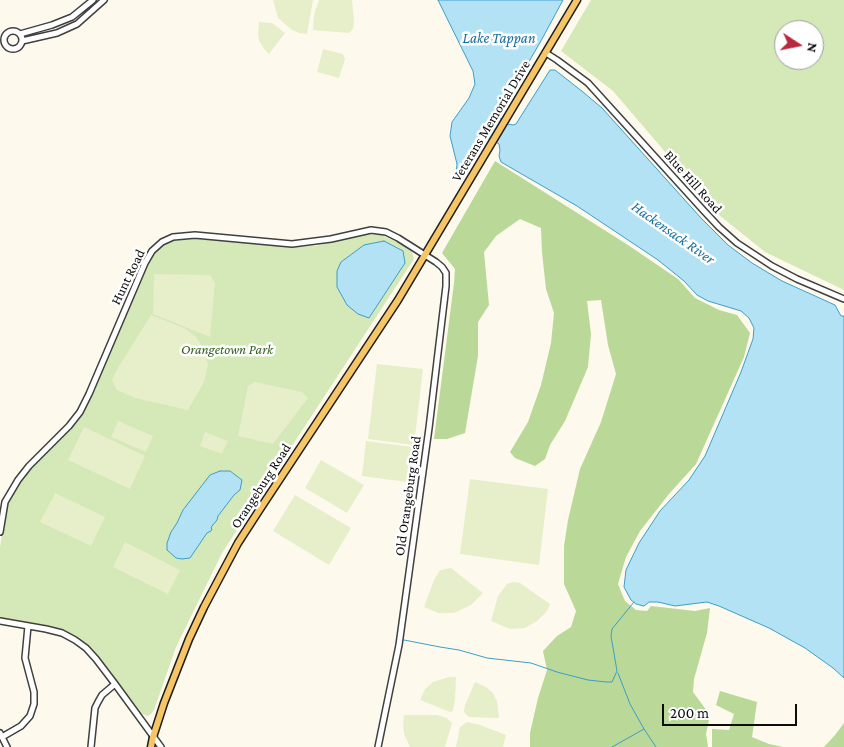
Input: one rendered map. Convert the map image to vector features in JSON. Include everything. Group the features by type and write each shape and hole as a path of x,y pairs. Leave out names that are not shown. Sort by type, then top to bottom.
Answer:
{"main road":[{"name":"Veterans Memorial Drive","path":"425,255 577,0"},
{"name":"Orangeburg Road","path":"151,747 176,670 189,639 238,543 398,300 425,255"}],"street":[{"path":"20,34 52,26 73,16 93,0"},
{"path":"22,41 57,33 78,23 104,0"},
{"path":"73,16 78,23"},
{"path":"45,27 47,35"},
{"path":"15,31 20,34 22,41 19,47 13,49 2,44 9,32 15,31"},
{"name":"Blue Hill Road","path":"546,53 598,94 704,211 737,243 772,266 844,299"},
{"name":"Hunt Road","path":"0,532 5,502 18,480 80,412 136,280 152,251 162,242 172,237 195,235 292,244 315,242 377,231 386,232 394,236 425,255"},
{"name":"Old Orangeburg Road","path":"378,747 399,645 429,428 446,286 446,273 444,270 425,255"},
{"path":"0,621 62,633 86,648 161,747"},
{"path":"8,747 1,735 21,726 30,716 34,704 34,692 25,658 28,626"},
{"path":"91,747 95,708 102,695 115,684"}],"green space":[{"path":"273,0 313,0 307,34 292,30 278,18"},
{"path":"319,0 352,0 353,29 349,33 313,30 314,15"},
{"path":"591,0 844,0 844,290 765,252 719,215 613,91 561,51"},
{"path":"259,22 272,23 285,33 269,54 259,41"},
{"path":"323,49 343,54 345,59 339,78 317,72"},
{"path":"495,161 678,279 695,298 719,310 737,315 750,333 744,357 696,464 640,531 626,557 618,584 625,601 636,610 647,611 651,606 695,611 710,608 707,633 694,679 693,692 710,715 706,734 708,747 530,747 530,733 547,670 543,651 557,636 571,627 576,611 564,584 564,546 568,520 580,469 601,422 616,374 608,345 601,300 587,301 591,334 588,367 565,421 550,445 545,459 535,466 515,458 510,452 528,422 541,385 551,343 554,313 546,289 541,228 520,219 496,236 484,252 489,305 478,322 478,356 465,433 447,439 434,439 455,269 442,253"},
{"name":"Orangetown Park","path":"366,234 381,235 402,244 412,252 414,259 222,553 176,647 151,714 148,716 138,710 98,656 85,644 66,632 47,626 0,618 0,547 7,504 28,472 83,410 95,390 145,265 157,250 169,240 184,237 288,247 316,246"},
{"path":"154,274 210,275 215,283 210,337 153,314"},
{"path":"151,315 184,328 196,337 204,349 208,365 204,382 188,410 135,398 117,390 112,380"},
{"path":"377,364 423,369 414,445 368,439"},
{"path":"255,382 302,392 308,398 273,444 238,436 248,386"},
{"path":"118,421 153,436 146,452 111,437"},
{"path":"84,427 145,456 130,489 68,460"},
{"path":"205,432 228,441 222,454 200,446"},
{"path":"366,441 412,447 407,482 362,476"},
{"path":"321,460 364,485 347,513 305,488"},
{"path":"470,479 548,489 539,565 460,554"},
{"path":"55,493 105,517 91,546 40,522"},
{"path":"295,495 351,528 329,565 273,531"},
{"path":"125,542 180,570 168,594 113,567"},
{"path":"451,568 483,593 471,605 454,613 438,613 424,607 434,580 440,570"},
{"path":"520,583 550,604 547,611 537,621 525,628 510,629 491,621 498,596 507,584"},
{"path":"456,677 453,711 450,712 420,700 425,689 433,682"},
{"path":"475,682 493,693 497,701 499,718 469,717 464,712"},
{"path":"720,691 757,702 752,737 783,747 712,747 712,729 729,730 734,714 716,705"},
{"path":"404,715 437,715 447,718 452,723 445,747 410,747 404,734"},
{"path":"467,722 506,735 503,747 456,747 460,727"},
{"path":"844,723 844,747 824,747 835,735"}],"water":[{"path":"438,0 563,0 500,112 502,121 508,124 516,124 550,70 555,70 602,108 701,218 728,245 752,263 782,281 835,305 841,316 844,316 844,678 805,648 769,628 719,606 707,602 675,606 649,602 644,606 636,604 631,600 624,587 626,570 639,543 660,511 689,480 705,456 741,372 753,339 754,328 749,318 741,311 708,301 697,295 684,281 658,260 577,206 501,162 499,144 491,139 484,140 459,179 456,175 457,164 450,136 452,122 469,98 475,84 473,71"},
{"path":"384,241 403,251 405,263 369,318 358,314 347,305 337,287 337,271 341,262 364,245"},
{"path":"220,471 230,471 242,480 240,490 218,516 211,531 207,533 190,558 176,558 167,550 167,543 171,532 183,510 210,475"}],"waterway":[{"path":"404,640 459,650 487,658 531,663 588,680 612,682 617,671 611,636 612,629 634,602"},
{"path":"612,747 644,729 630,704 618,673"},
{"path":"644,729 656,747"}],"water label":[{"name":"Lake Tappan","path":"499,38"},
{"name":"Hackensack River","path":"673,233"}]}
